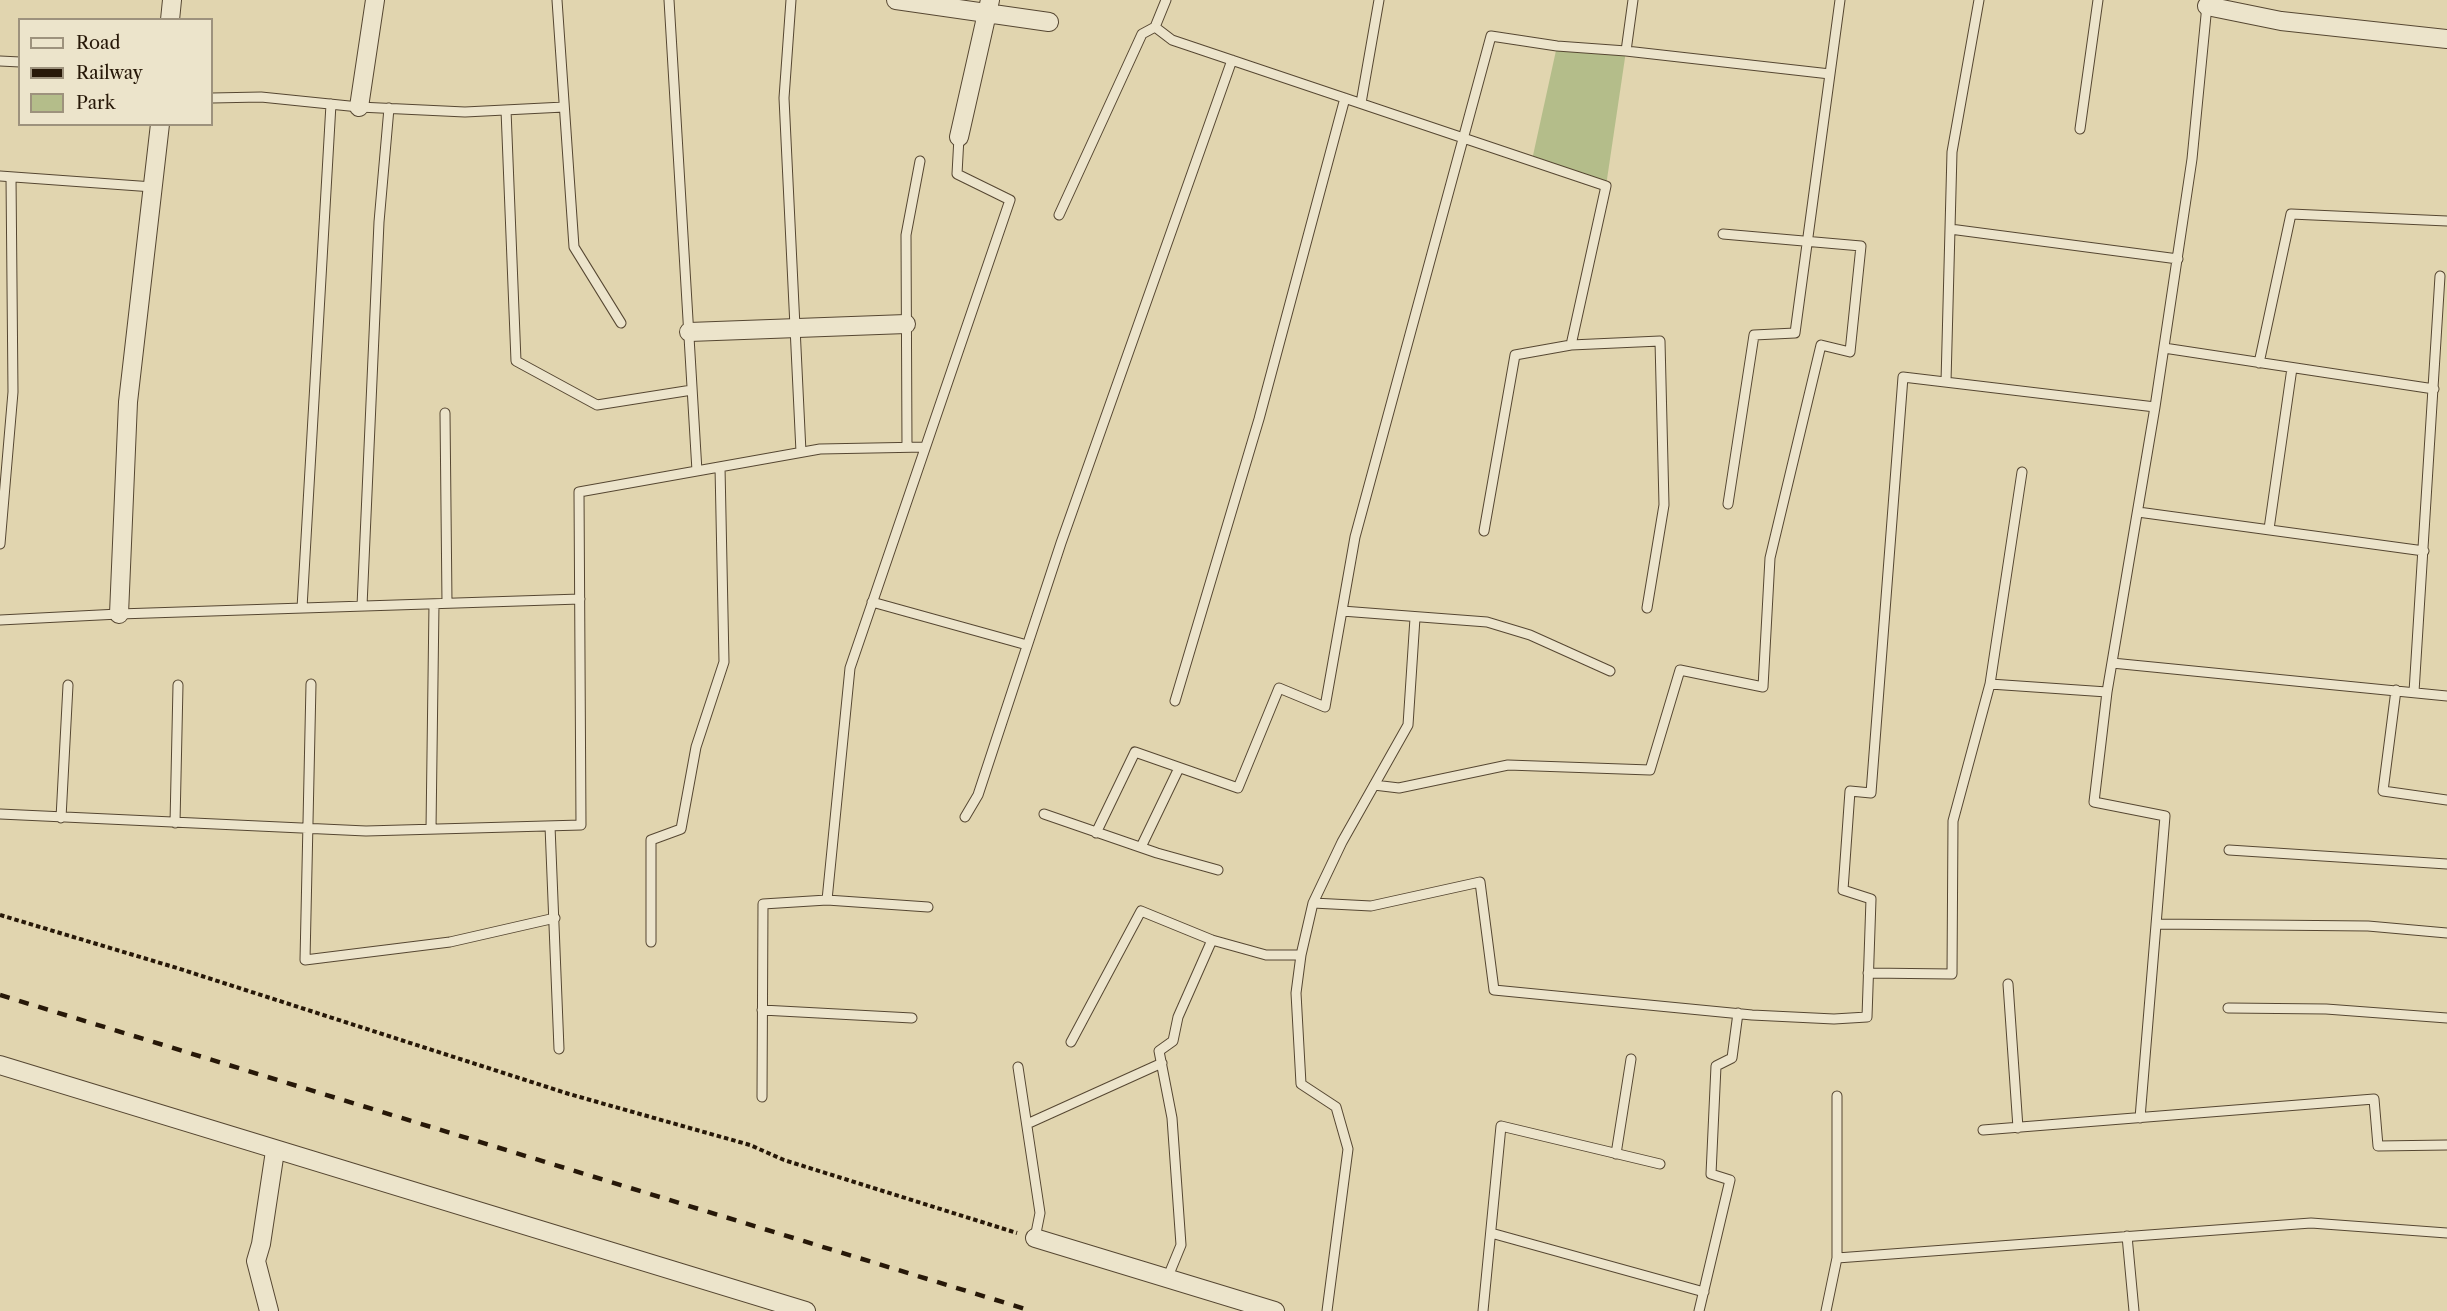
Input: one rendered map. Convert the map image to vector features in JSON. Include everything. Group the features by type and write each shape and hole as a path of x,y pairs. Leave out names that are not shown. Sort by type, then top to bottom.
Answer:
{"street":[{"path":"170,18 172,0"},
{"path":"359,107 375,0"},
{"path":"896,0 989,6 1049,22"},
{"path":"2207,3 2281,21 2447,39"},
{"path":"958,137 989,6"},
{"path":"120,614 129,402 160,126"},
{"path":"689,333 906,324"},
{"path":"0,1065 275,1151 802,1310"},
{"path":"269,1311 256,1261 275,1151"},
{"path":"1035,1238 1275,1311"}],"lane":[{"path":"557,0 574,247 621,323"},
{"path":"669,0 697,471"},
{"path":"790,0 784,98 801,452"},
{"path":"1059,215 1142,34 1155,27 1166,0"},
{"path":"1361,103 1379,0"},
{"path":"1626,51 1633,0"},
{"path":"1728,504 1754,335 1795,333 1840,0"},
{"path":"1946,382 1952,152 1979,0"},
{"path":"2080,129 2098,0"},
{"path":"2140,1118 2165,816 2094,802 2107,692 2156,407 2178,259 2192,159 2207,3"},
{"path":"1155,27 1172,40 1606,186 1571,345"},
{"path":"1096,833 1135,752 1238,788 1279,688 1325,707 1355,537 1491,36 1557,46 1626,51 1830,74"},
{"path":"964,817 978,795 1060,543 1232,60"},
{"path":"0,61 18,62"},
{"path":"213,98 261,97 359,107 465,112 564,107"},
{"path":"1175,700 1259,419 1345,98"},
{"path":"302,608 331,104"},
{"path":"362,606 379,222 388,108"},
{"path":"506,110 516,361 597,405 692,390"},
{"path":"827,900 850,668 1010,200 957,174 958,137"},
{"path":"908,447 906,235 920,161"},
{"path":"0,176 153,187"},
{"path":"0,544 13,392 11,177"},
{"path":"2259,363 2291,214 2447,221"},
{"path":"1950,229 2178,259"},
{"path":"1374,785 1399,788 1508,765 1650,770 1680,670 1763,687 1770,558 1821,345 1850,352 1861,246 1723,234"},
{"path":"2414,692 2440,276"},
{"path":"1484,531 1515,355 1571,345 1660,341 1664,505 1647,608"},
{"path":"2164,348 2434,389"},
{"path":"2269,530 2292,368"},
{"path":"1313,903 1371,906 1480,882 1494,990 1738,1013 1834,1019 1867,1017 1871,899 1843,890 1850,791 1871,793 1903,377 2156,407"},
{"path":"445,412 447,603"},
{"path":"0,814 366,831 581,825 579,492 820,449 925,447"},
{"path":"651,942 651,840 681,829 696,747 724,662 720,467"},
{"path":"1868,973 1952,974 1953,821 1990,684 2022,472"},
{"path":"2138,512 2424,550"},
{"path":"0,620 580,599"},
{"path":"872,602 1027,645"},
{"path":"431,829 434,604"},
{"path":"1342,611 1415,618 1487,621 1530,635 1610,671"},
{"path":"1327,1311 1348,1149 1336,1107 1301,1084 1296,993 1300,955 1313,903 1342,842 1408,725 1415,618"},
{"path":"2112,663 2447,696"},
{"path":"311,684 305,960 450,942 555,918"},
{"path":"1990,684 2107,692"},
{"path":"61,818 68,685"},
{"path":"175,823 178,685"},
{"path":"2396,690 2383,791 2447,800"},
{"path":"1141,848 1179,768"},
{"path":"1044,814 1141,848 1218,870"},
{"path":"550,826 559,1049"},
{"path":"2229,850 2447,864"},
{"path":"762,1097 763,903 827,900 928,907"},
{"path":"1071,1042 1141,911 1212,940 1266,955 1300,955"},
{"path":"2156,924 2368,926 2447,933"},
{"path":"1167,1279 1180,1245 1172,1118 1160,1051 1173,1041 1178,1017 1212,940"},
{"path":"2008,984 2018,1128"},
{"path":"2228,1008 2326,1009 2447,1018"},
{"path":"762,1010 912,1018"},
{"path":"1699,1311 1730,1180 1711,1174 1716,1066 1732,1058 1738,1013"},
{"path":"1616,1154 1631,1059"},
{"path":"1027,1124 1162,1063"},
{"path":"1018,1067 1040,1213 1035,1238"},
{"path":"1826,1311 1837,1258 1837,1096"},
{"path":"1983,1130 2374,1099 2378,1146 2447,1145"},
{"path":"1483,1311 1502,1126 1659,1164"},
{"path":"1837,1258 2311,1223 2447,1233"},
{"path":"1491,1233 1704,1292"},
{"path":"2127,1236 2134,1311"}],"path":[{"path":"0,915 188,972 559,1091 750,1145 784,1160 1035,1238"}],"green space":[{"path":"1557,46 1626,51 1606,186 1532,160"}],"railway":[{"path":"0,995 1032,1311"}]}
